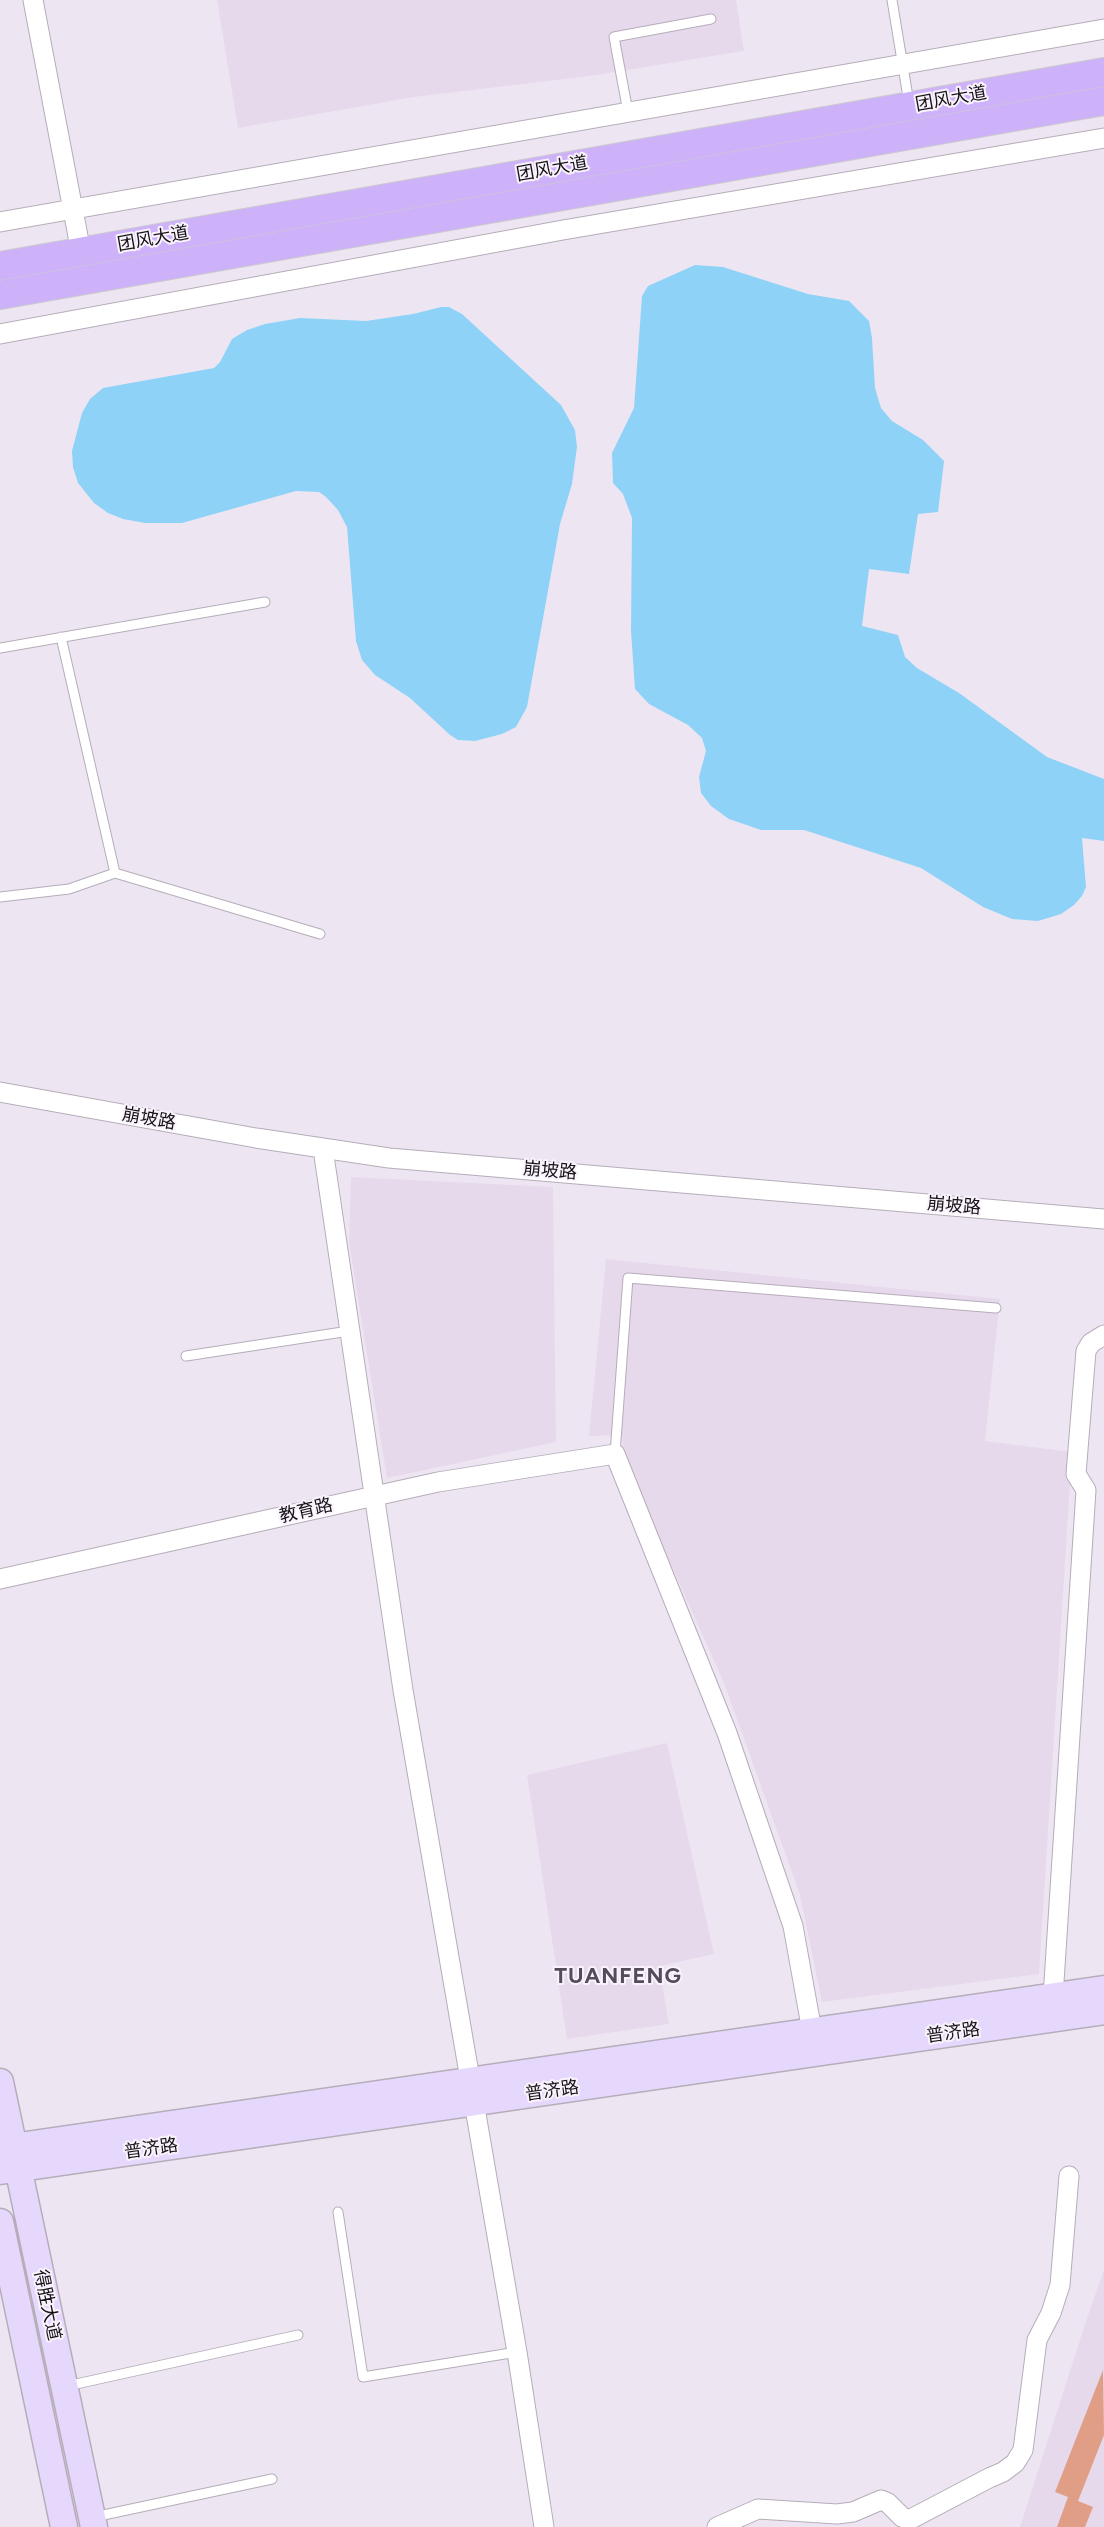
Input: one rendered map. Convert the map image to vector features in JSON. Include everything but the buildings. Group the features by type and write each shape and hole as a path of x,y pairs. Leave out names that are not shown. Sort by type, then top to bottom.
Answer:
{"main road":[{"name":"团风大道","path":"0,266 1104,72"},
{"name":"团风大道","path":"0,295 1104,101"},
{"name":"普济路","path":"471,2092 812,2032 1104,1989"},
{"name":"普济路","path":"8,2159 471,2092 1104,2011"},
{"name":"得胜大道","path":"0,2082 8,2159 64,2386 93,2522"},
{"name":"得胜大道","path":"0,2222 64,2527"}],"street":[{"path":"33,0 81,252"},
{"path":"0,222 1104,29"},
{"path":"0,334 563,230 1104,138"},
{"name":"崩坡路","path":"0,1092 322,1149 389,1158 1104,1218"},
{"path":"322,1149 403,1690 471,2092 518,2352 544,2527"},
{"path":"1053,1997 1086,1490 1076,1474 1086,1351 1091,1343 1104,1335"},
{"path":"614,1454 727,1733 793,1926 812,2032"},
{"name":"教育路","path":"0,1579 438,1482 614,1454"},
{"path":"718,2527 758,2509 837,2514 853,2512 881,2500 888,2503 902,2517 909,2520 1003,2472 1015,2463 1023,2450 1037,2340 1051,2313 1060,2285 1069,2176"}],"lane":[{"path":"892,0 909,106"},
{"path":"628,112 614,37 711,18"},
{"path":"0,648 265,602"},
{"path":"61,637 115,873"},
{"path":"0,897 69,889 115,873 320,934"},
{"path":"614,1454 628,1278 996,1308"},
{"path":"186,1356 350,1331"},
{"path":"338,2212 362,2377 518,2352"},
{"path":"64,2386 298,2335"},
{"path":"93,2522 272,2479"}],"shaded area":[{"path":"217,0 736,0 744,51 590,76 414,97 238,128"},
{"path":"351,1177 553,1187 556,1442 387,1478 349,1242"},
{"path":"606,1259 1000,1299 985,1441 1072,1452 1039,1974 822,2002 800,1895 724,1683 624,1460 622,1435 589,1436"},
{"path":"667,1743 714,1954 659,1966 669,2024 567,2039 527,1775"},
{"path":"1104,2270 1104,2527 1020,2527 1086,2321"}],"water":[{"path":"695,265 723,267 808,294 849,301 869,321 875,388 881,408 892,421 923,440 944,461 938,512 918,514 909,574 869,569 862,626 898,635 905,657 917,668 959,693 1047,757 1104,779 1104,841 1082,838 1086,887 1082,896 1074,905 1061,914 1038,921 1012,919 983,907 921,868 804,830 761,830 729,819 711,806 701,793 699,777 706,751 702,738 688,725 649,704 635,689 631,631 632,518 623,494 613,483 612,453 634,408 642,296 648,286"},
{"path":"441,307 449,307 462,314 561,405 575,430 577,447 572,484 560,524 527,707 516,727 502,734 475,741 458,740 450,735 410,698 375,675 362,660 356,641 347,527 338,510 319,492 296,491 182,523 145,523 123,519 108,513 94,503 78,483 73,467 72,451 82,413 90,399 103,388 214,368 220,362 232,339 247,330 265,324 300,318 366,321 413,314"}],"district":[{"name":"TUANFENG","path":"618,1977"}]}
